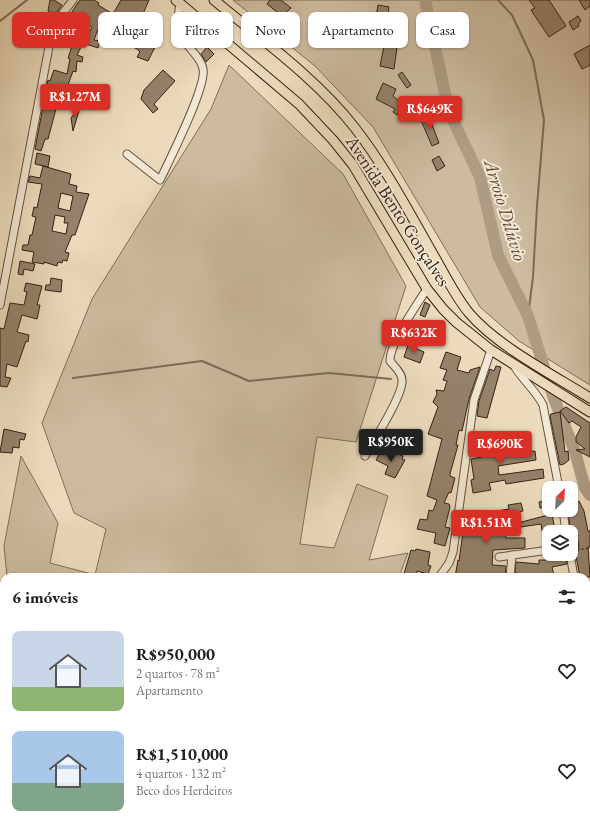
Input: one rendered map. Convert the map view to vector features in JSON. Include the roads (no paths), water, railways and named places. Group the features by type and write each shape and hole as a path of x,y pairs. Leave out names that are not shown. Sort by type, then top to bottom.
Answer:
{"main road":[{"name":"Avenida Bento Gonçalves","path":"214,0 313,83 354,127 388,175 469,313 489,332 522,355 590,398"},
{"name":"Avenida Bento Gonçalves","path":"178,2 299,104 333,140 354,165 427,289 456,322 491,350 590,412"}],"street":[{"path":"0,306 52,31 55,23 74,0"},
{"path":"127,154 160,180 190,115 204,71 201,62 179,34 176,23 178,2"},
{"path":"365,456 388,416 402,385 402,378 390,361 391,353 411,313 427,289"},
{"path":"442,573 449,563 453,552 474,400 491,350"},
{"path":"513,363 520,376 538,396 543,405 558,481"},
{"path":"499,557 542,551"},
{"path":"510,573 512,555"},
{"path":"571,561 573,573"}],"waterway":[{"path":"0,21 27,0"},
{"name":"Arroio Dilúvio","path":"425,0 449,112 480,177 498,255 528,316 553,396 575,452 585,488 590,495"},
{"path":"498,0 512,15 533,60 544,120 533,277 528,316"},
{"path":"73,378 202,361 249,381 329,373 391,379"}]}
